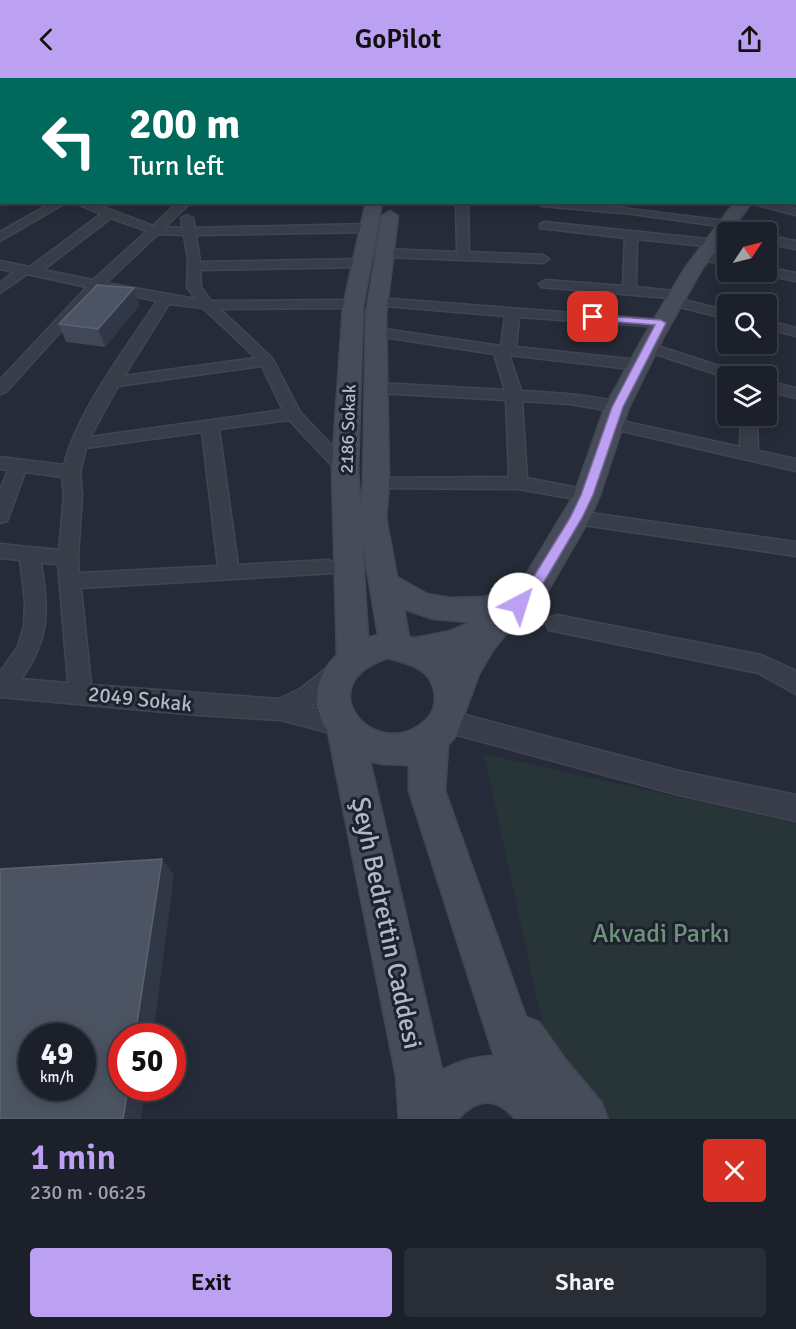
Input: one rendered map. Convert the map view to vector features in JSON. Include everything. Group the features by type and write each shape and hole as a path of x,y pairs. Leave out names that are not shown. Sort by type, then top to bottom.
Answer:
{"main road":[{"name":"2186 Sokak","path":"347,664 345,469 354,303 374,204"},
{"name":"2186 Sokak","path":"392,204 376,314 378,388 376,484 372,518 384,583 406,648"},
{"path":"730,222 743,204"},
{"path":"539,1111 427,791 427,766 465,669 494,626 531,593 576,518 587,495 615,415 643,356 676,298 717,241"},
{"path":"384,583 403,597 423,606 450,611 496,607 531,593"},
{"path":"406,648 440,664 450,679 444,718 409,748 388,750 368,745 351,735 344,727 333,705 334,687 347,664 370,649 454,643 494,626"},
{"name":"Şeyh Bedrettin Caddesi","path":"344,727 420,1076 423,1119"},
{"path":"500,1003 548,1076 584,1119"},
{"path":"431,1119 434,1110 450,1091 470,1080 492,1078 514,1086 539,1111"}],"street":[{"path":"0,237 15,222 57,204"},
{"path":"83,204 154,230 189,232 369,228"},
{"path":"0,389 98,283 182,204"},
{"path":"183,204 194,266 194,287 207,305 267,361 293,414 345,469"},
{"path":"462,204 463,256"},
{"path":"542,204 547,299"},
{"path":"564,204 632,207 717,236"},
{"path":"760,204 796,212"},
{"path":"0,289 108,215"},
{"path":"385,254 463,256 543,243 631,236 717,237"},
{"path":"629,292 631,236"},
{"path":"777,241 796,245"},
{"path":"194,266 362,263"},
{"path":"0,265 207,305 354,303"},
{"path":"777,273 796,277"},
{"path":"379,302 513,310 547,299 629,292 676,298 717,311"},
{"path":"81,693 68,558 73,495 71,472 78,444 112,382 165,298"},
{"path":"547,299 661,323"},
{"path":"513,310 504,349 514,396 518,483"},
{"path":"777,327 796,332"},
{"path":"377,332 504,349 643,356 717,372"},
{"path":"112,382 267,361"},
{"path":"378,388 570,399 615,415 749,454 796,465"},
{"path":"777,389 796,393"},
{"path":"78,444 293,414"},
{"path":"749,426 749,454"},
{"path":"210,427 229,573"},
{"path":"0,463 71,472"},
{"path":"1,513 19,465"},
{"path":"376,484 518,483 587,495"},
{"path":"576,518 796,549"},
{"path":"0,551 68,558"},
{"path":"1,687 29,647 34,626 35,591 30,554"},
{"path":"71,581 328,568"},
{"path":"557,624 761,664 781,673 796,684"},
{"path":"281,710 308,696 347,664"},
{"name":"2049 Sokak","path":"1,687 198,705 281,710 344,727"},
{"path":"444,718 679,783 796,808"}],"green space":[{"name":"Akvadi Parkı","path":"484,754 796,823 796,1119 563,1119"}],"building":[{"path":"97,285 134,288 98,329 59,324"},
{"path":"162,859 137,1023 108,1023 108,1101 126,1101 123,1119 0,1119 0,869"}],"route":[{"path":"519,604 531,593 576,518 587,495 617,407 661,323 593,317"}]}
